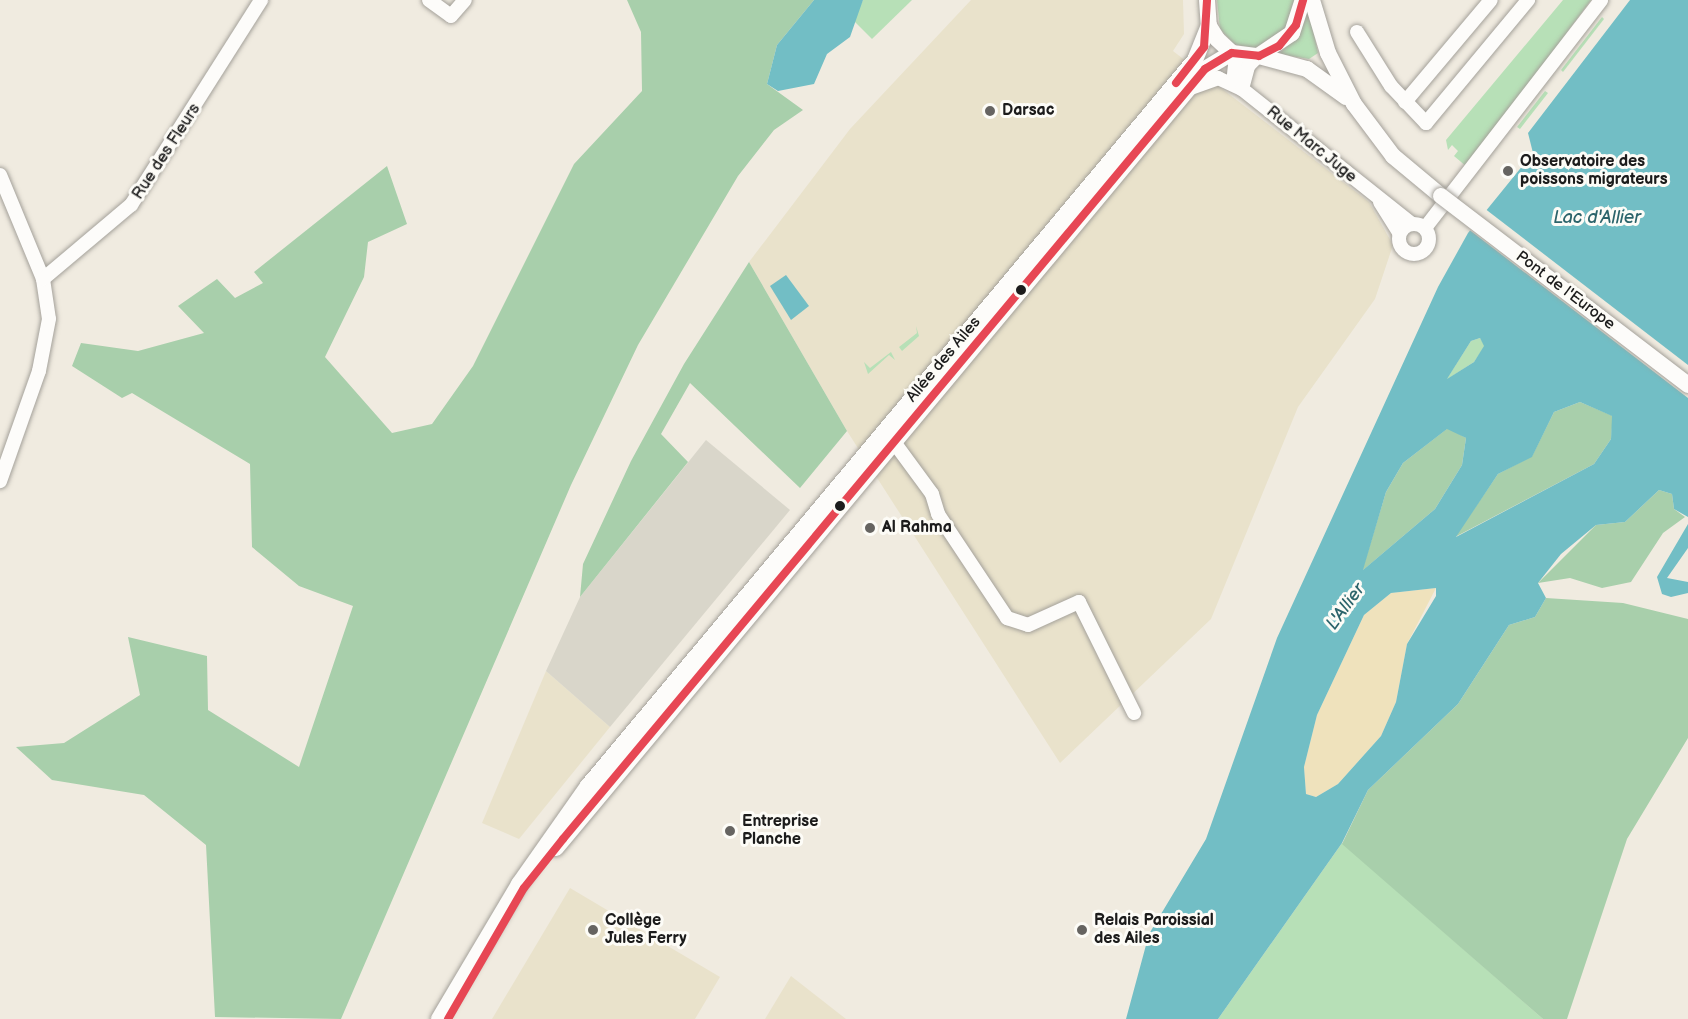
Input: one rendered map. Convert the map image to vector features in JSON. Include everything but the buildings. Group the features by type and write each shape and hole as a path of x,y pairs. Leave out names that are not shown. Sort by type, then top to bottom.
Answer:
{"main road":[{"path":"1207,0 1209,26 1234,53 1258,56 1307,69 1354,104"},
{"path":"1258,56 1292,33 1303,0"},
{"path":"1312,0 1328,53 1354,104"},
{"path":"1325,0 1331,46 1354,104"},
{"name":"Allée des Ailes","path":"448,1019 524,888 648,739 1196,60 1209,26"},
{"name":"Allée des Ailes","path":"439,1019 553,833 647,716 1191,88 1205,69 1234,53"},
{"name":"Pont de l'Europe","path":"1354,104 1393,156 1441,196 1688,385"}],"street":[{"name":"Rue des Fleurs","path":"44,279 131,206 261,0"},
{"path":"429,0 451,16 465,0"},
{"path":"1405,102 1491,0"},
{"path":"1357,32 1405,102 1426,123 1528,0"},
{"path":"1399,233 1418,226 1601,0"},
{"path":"1234,53 1238,87"},
{"path":"1238,87 1248,66 1258,56"},
{"path":"1191,88 1218,78 1238,87"},
{"name":"Rue Marc Juge","path":"1238,87 1379,200 1418,226 1427,247 1415,254 1402,249 1399,233 1379,200"},
{"path":"0,175 44,279 46,344 0,481"},
{"path":"890,437 1007,618 1028,625 1079,602 1134,713"}],"shaded area":[{"path":"971,0 1183,0 1184,34 1173,51 1369,202 1393,245 1375,299 1298,407 1211,619 1060,763 847,431 749,262 850,129"},
{"path":"706,440 790,510 610,727 546,671 580,597"},
{"path":"546,671 610,727 519,839 482,823"},
{"name":"Collège Jules Ferry","path":"570,888 720,977 695,1019 492,1019"},
{"path":"791,976 846,1019 765,1019"}],"green space":[{"path":"627,0 814,0 777,45 767,84 803,110 774,130 738,176 638,345 571,485 341,1019 215,1017 206,845 144,795 52,780 16,747 64,743 140,695 128,637 207,656 208,710 299,767 353,606 299,586 252,547 250,464 132,393 122,398 72,366 81,343 138,351 204,333 178,306 217,279 235,298 263,283 254,272 387,166 407,224 368,242 364,277 325,357 392,433 432,424 473,366 574,164 642,91 641,32"},
{"path":"863,0 912,0 872,39 853,20"},
{"path":"1217,0 1296,0 1290,26 1255,49 1234,44 1220,29"},
{"path":"1563,0 1591,0 1467,167 1454,156 1458,151 1452,145 1448,150 1446,140"},
{"path":"1308,7 1318,53 1309,59 1279,54 1300,33"},
{"path":"1602,17 1604,19 1563,72 1561,70"},
{"path":"1545,91 1548,93 1520,129 1517,127"},
{"path":"749,262 847,431 800,488 690,383 661,434 688,462 580,597 583,564 631,461 684,364"},
{"path":"916,326 919,336 902,351 899,347 917,333"},
{"path":"1480,338 1485,346 1474,362 1446,380 1471,341"},
{"path":"891,352 895,360 889,355 868,374 864,362 870,368"},
{"path":"1580,402 1613,416 1611,439 1594,464 1455,537 1498,474 1532,456 1554,412"},
{"path":"1448,428 1466,438 1462,465 1435,509 1362,571 1386,492 1403,463"},
{"path":"1659,490 1672,494 1674,509 1685,517 1663,533 1631,582 1602,588 1570,578 1538,583 1596,525 1625,522"},
{"path":"1546,598 1623,603 1688,619 1688,738 1627,839 1567,1019 1543,1019 1342,844 1368,790 1458,704 1509,625 1535,617"},
{"path":"1342,843 1543,1019 1218,1019"}],"sand":[{"path":"1436,588 1407,644 1396,702 1381,736 1338,784 1316,797 1306,794 1304,767 1317,715 1364,615 1391,593"}],"water":[{"path":"814,0 863,0 850,37 827,54 814,84 778,91 767,84 777,45"},
{"path":"1630,0 1688,0 1688,517 1674,509 1672,494 1659,490 1625,522 1596,525 1561,554 1538,583 1546,598 1535,617 1509,625 1458,704 1368,790 1342,843 1218,1019 1126,1019 1149,934 1206,839 1277,638 1438,287 1468,233 1533,153 1528,133","holes":["1480,338 1484,346 1474,362 1447,379 1471,341","1580,402 1612,416 1611,439 1594,464 1456,537 1498,474 1532,457 1554,412","1447,429 1466,438 1462,465 1435,509 1363,570 1386,492 1403,463","1436,588 1436,596 1407,644 1396,702 1381,736 1338,784 1316,797 1306,794 1304,767 1317,715 1364,615 1391,593"]},
{"path":"786,275 809,306 791,320 770,286"},
{"path":"1688,524 1688,548 1667,578 1688,582 1688,593 1671,597 1662,594 1657,577"}],"pier":[{"path":"1484,208 1688,365 1688,398 1467,228"}],"transit line":[{"path":"1176,83 1204,47 1207,0"},
{"path":"448,1019 524,888 563,839 1205,69 1232,53 1259,56 1279,46 1296,25 1303,0"}],"place":[{"name":"Darsac","path":"990,111"},
{"name":"Observatoire des poissons migrateurs","path":"1508,171"},
{"name":"Al Rahma","path":"870,528"},
{"name":"Entreprise Planche","path":"730,831"},
{"name":"Collège Jules Ferry","path":"593,930"},
{"name":"Relais Paroissial des Ailes","path":"1082,930"}],"water label":[{"name":"Lac d'Allier","path":"1597,218"},
{"name":"L'Allier","path":"1346,607"}]}
